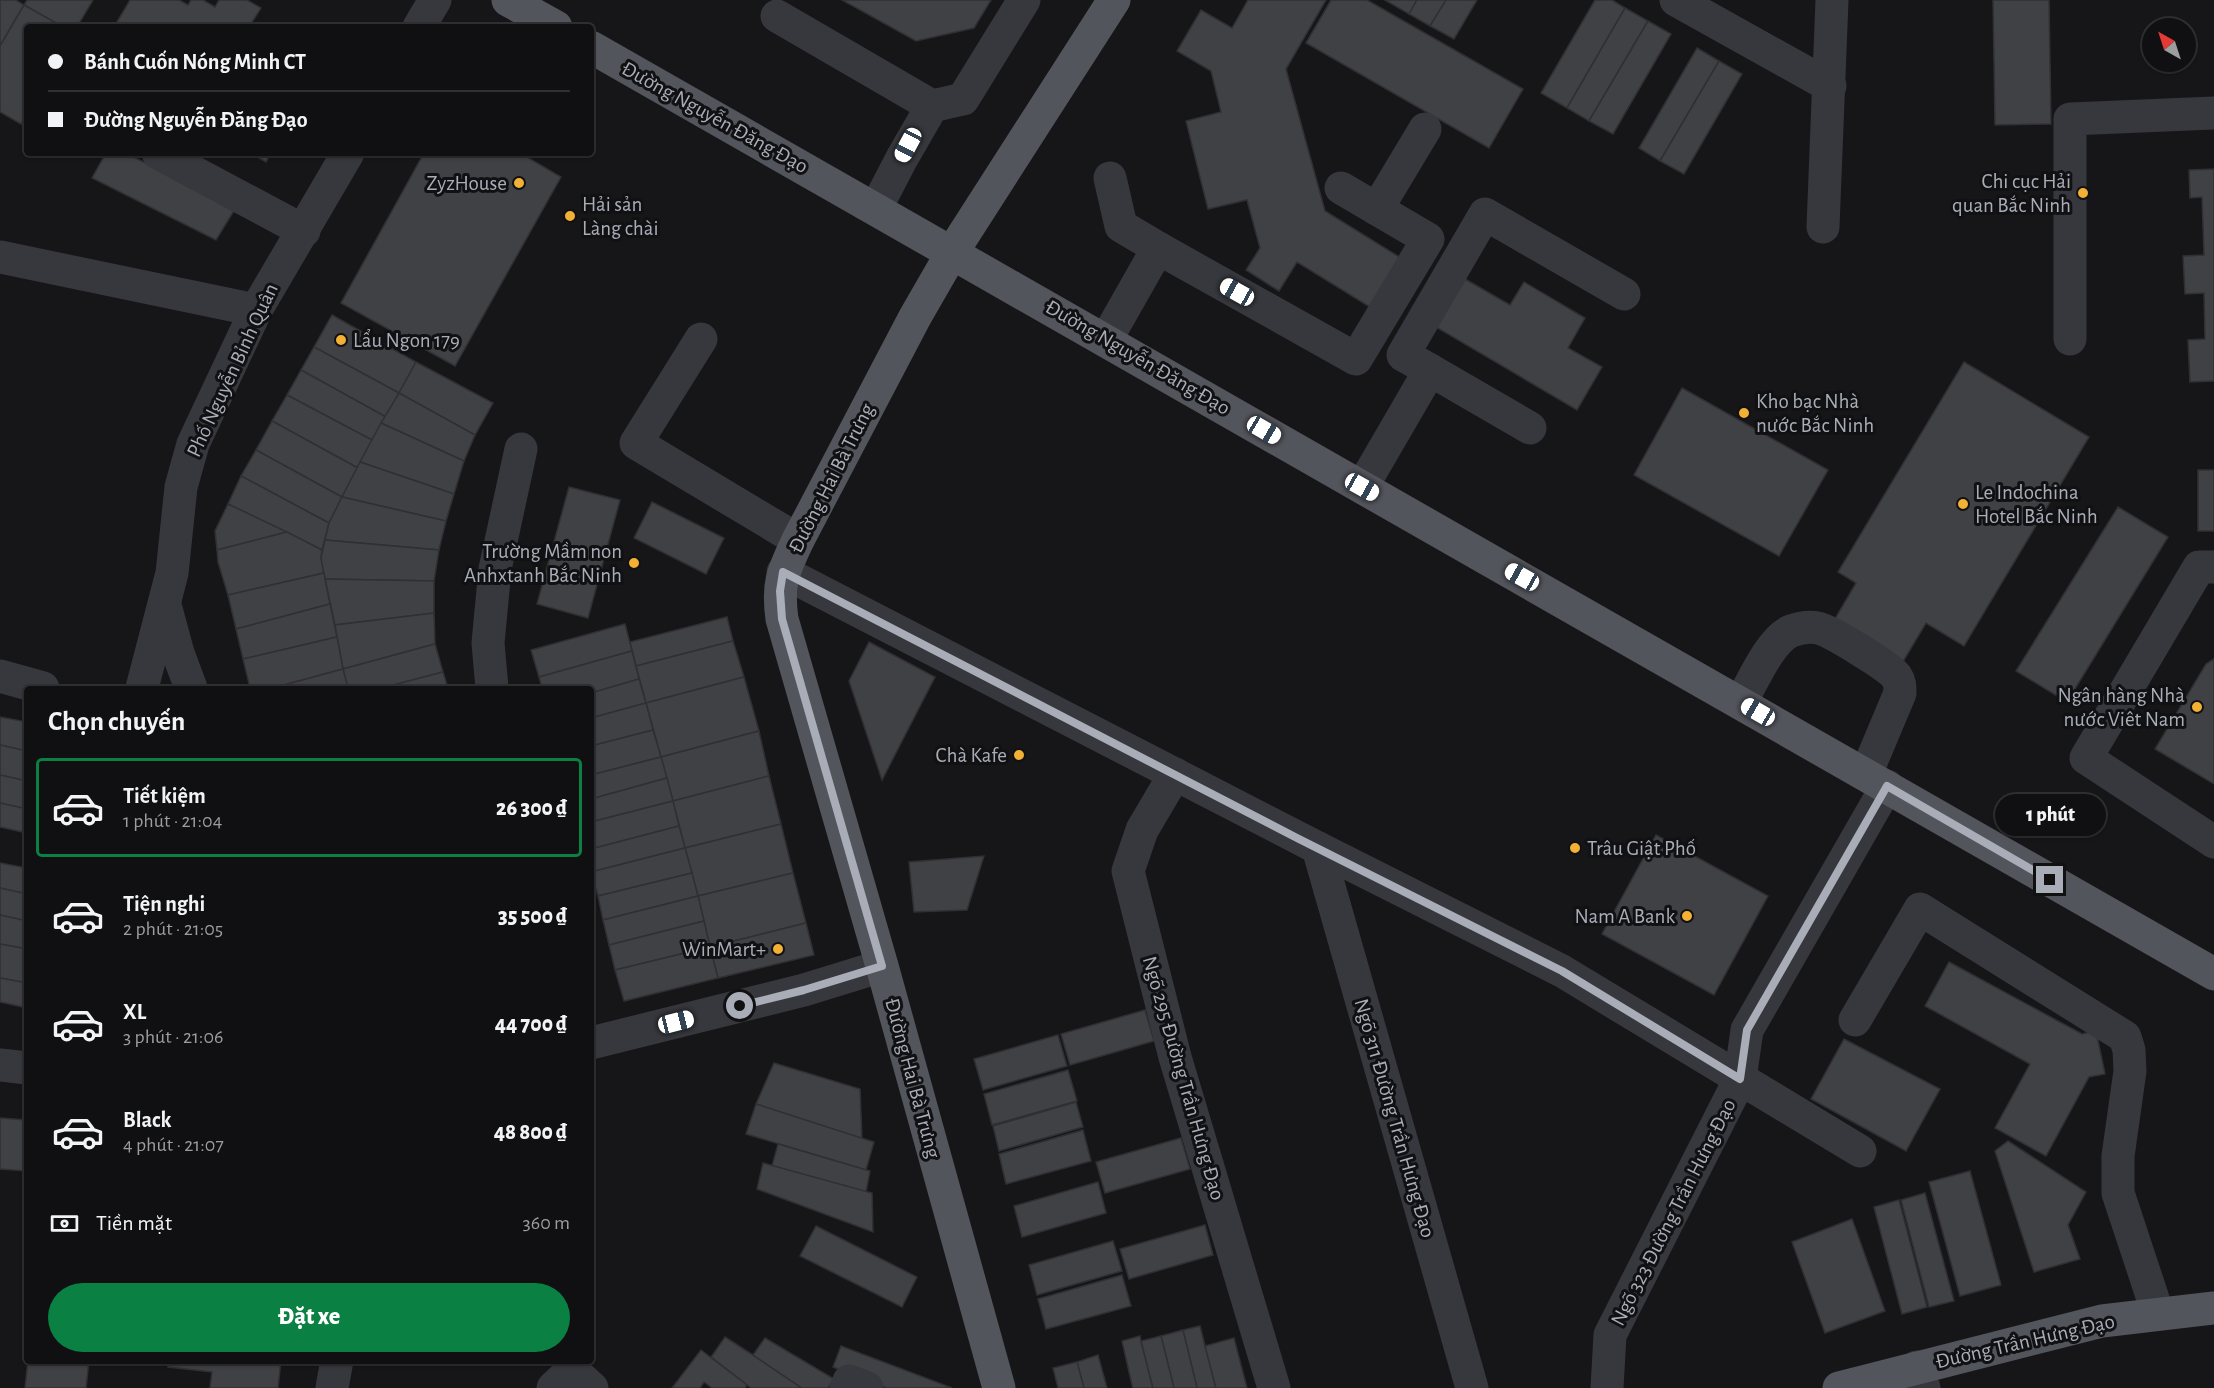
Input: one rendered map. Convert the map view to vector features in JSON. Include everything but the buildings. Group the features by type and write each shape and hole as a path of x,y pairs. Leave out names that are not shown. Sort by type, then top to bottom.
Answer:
{"main road":[{"path":"508,0 551,24"},
{"name":"Đường Hai Bà Trưng","path":"999,1388 882,966 782,619 780,591 783,572 798,540 952,251 1114,0"},
{"name":"Đường Nguyễn Đăng Đạo","path":"594,49 1107,338 1362,487 2214,974"},
{"name":"Đường Trần Hưng Đạo","path":"1839,1388 1921,1377 2102,1321 2214,1308"}],"street":[{"path":"421,24 435,0"},
{"path":"777,16 932,106 963,99 1024,0"},
{"path":"1676,0 1830,86"},
{"path":"1823,227 1832,0"},
{"path":"876,208 908,145 932,106"},
{"path":"2070,339 2070,119 2214,113"},
{"path":"1377,209 1425,129"},
{"path":"164,156 304,231"},
{"name":"Phố Nguyễn Bỉnh Quân","path":"143,686 172,573 181,487 193,444 256,310 346,156"},
{"path":"1110,178 1121,226 1356,359 1428,239 1341,188"},
{"path":"1530,428 1403,355 1485,214 1623,294"},
{"path":"1107,338 1158,248"},
{"path":"0,257 49,265 256,310"},
{"path":"701,339 636,443 798,540"},
{"path":"1362,487 1430,370"},
{"path":"492,686 488,643 495,569 521,449"},
{"path":"2214,567 2199,567 2086,758 2214,842"},
{"path":"783,572 1562,971 1860,1151"},
{"name":"Phố Nguyễn Bỉnh Quân","path":"165,604 178,653 190,686"},
{"name":"Ngõ 323 Đường Trần Hưng Đạo","path":"1606,1388 1610,1335 1740,1079 1747,1030 1876,780 1900,693 1900,684 1890,670 1828,632 1810,627 1791,631 1772,648 1741,702"},
{"path":"0,676 36,686"},
{"name":"Ngõ 295 Đường Trần Hưng Đạo","path":"1175,774 1142,831 1128,871 1175,1057 1274,1388"},
{"name":"Ngõ 311 Đường Trần Hưng Đạo","path":"1318,848 1472,1388"},
{"path":"1855,1020 1920,909 2125,1037 2129,1050 2130,1071 2118,1156 2118,1193 2158,1314"},
{"path":"594,1043 804,990 882,966"},
{"path":"0,1065 24,1068"},
{"path":"332,1388 336,1364"},
{"path":"553,1388 572,1370 592,1388"},
{"path":"846,1388 849,1382 867,1388"}],"place":[{"name":"ZyzHouse","path":"519,183"},
{"name":"Chi cục Hải quan Bắc Ninh","path":"2083,193"},
{"name":"Hải sản Làng chài","path":"570,216"},
{"name":"Lẩu Ngon 179","path":"341,340"},
{"name":"Kho bạc Nhà nước Bắc Ninh","path":"1744,413"},
{"name":"Le Indochina Hotel Bắc Ninh","path":"1963,504"},
{"name":"Trường Mầm non Anhxtanh Bắc Ninh","path":"634,563"},
{"name":"Ngân hàng Nhà nước Viêt Nam","path":"2197,707"},
{"name":"Chà Kafe","path":"1019,755"},
{"name":"Trâu Giật Phố","path":"1575,848"},
{"name":"Nam A Bank","path":"1687,916"},
{"name":"WinMart+","path":"778,949"}],"route":[{"path":"740,1006 804,990 882,966 782,619 780,591 783,572 1297,838 1562,971 1740,1079 1747,1030 1887,786 2050,880"}]}
